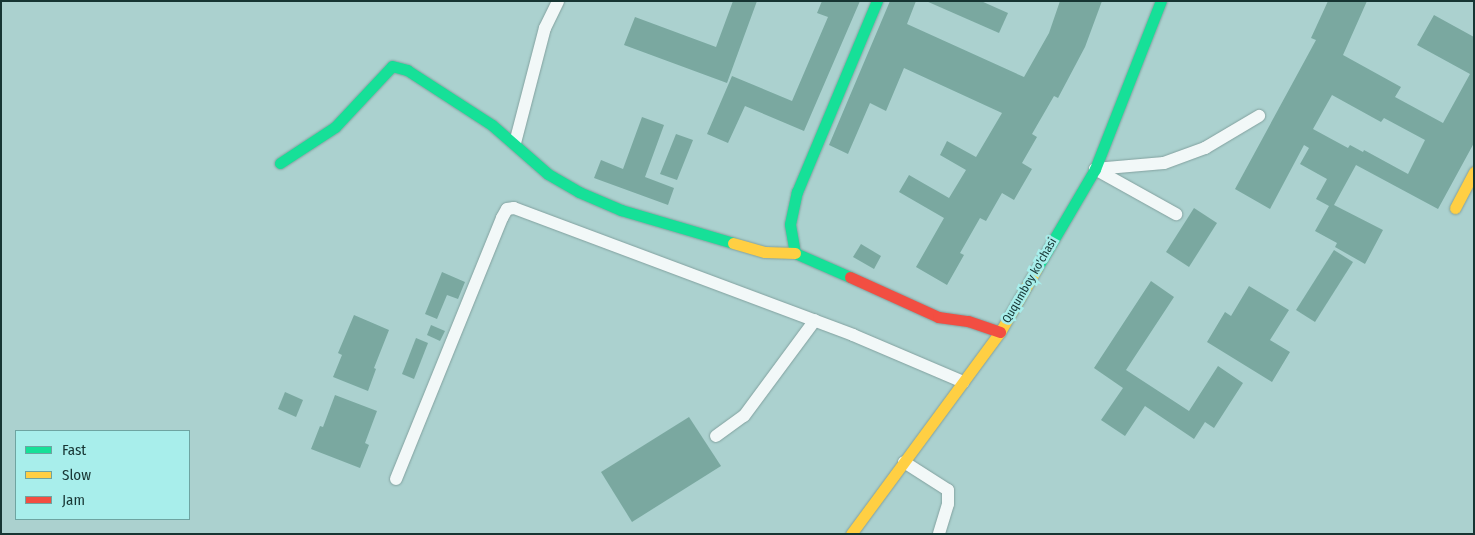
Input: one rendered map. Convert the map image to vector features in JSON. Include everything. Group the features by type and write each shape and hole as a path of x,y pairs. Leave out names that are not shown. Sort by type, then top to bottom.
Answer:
{"street":[{"path":"796,253 790,224 798,192 877,1"},
{"name":"Ququmboy ko'chasi","path":"851,534 1000,332 1095,169 1161,1"},
{"path":"280,163 334,127 392,66 407,70 492,125 515,143 548,174 579,192 621,210 765,252 796,253 938,317 968,321 1000,332"},
{"path":"1455,208 1474,172"}],"lane":[{"path":"515,143 545,28 558,1"},
{"path":"1095,169 1164,163 1205,148 1259,116"},
{"path":"1095,169 1176,214"},
{"path":"396,479 507,209 514,208 815,320 963,382"},
{"path":"716,436 744,416 815,320"},
{"path":"904,462 948,490 948,504 939,534"}],"building":[{"path":"733,1 757,1 727,83 624,45 635,17 716,47"},
{"path":"822,1 860,1 804,131 745,106 728,143 707,134 732,76 792,101 828,17 817,13"},
{"path":"890,1 916,1 907,24 1024,77 1049,33 1060,1 1102,1 1085,47 1058,98 1054,96 1032,134 1037,137 1022,163 1032,169 1014,200 1002,193 986,221 980,218 960,253 964,255 947,285 916,267 944,218 899,192 909,175 949,198 966,170 940,155 947,141 976,157 1002,113 904,68 886,111 870,103 848,154 829,145"},
{"path":"926,1 981,1 1008,13 999,33"},
{"path":"1328,1 1367,1 1343,55 1401,87 1395,97 1443,123 1470,74 1417,45 1434,15 1474,37 1474,143 1438,209 1356,165 1334,205 1383,230 1365,264 1335,247 1337,243 1315,231 1329,206 1316,199 1327,179 1300,164 1309,148 1304,145 1270,209 1235,189 1316,40 1311,38","holes":["1332,95 1381,122 1384,118 1425,140 1408,174 1364,150 1363,152 1350,145 1348,148 1313,129"]},
{"path":"642,117 664,125 645,177 674,188 668,205 594,178 601,160 623,169"},
{"path":"676,134 693,140 677,180 660,174"},
{"path":"1194,208 1217,223 1189,267 1166,252"},
{"path":"861,244 881,256 874,269 853,257"},
{"path":"1334,250 1353,262 1315,322 1296,310"},
{"path":"442,272 465,282 458,299 447,295 437,319 425,314"},
{"path":"1151,281 1174,297 1126,370 1189,411 1218,366 1243,383 1214,428 1205,422 1194,439 1145,406 1125,436 1101,420 1123,388 1094,368"},
{"path":"1249,286 1289,310 1270,340 1290,352 1272,382 1207,342 1225,312 1231,316"},
{"path":"354,315 389,330 374,368 376,369 368,391 333,377 342,355 338,353"},
{"path":"431,325 445,331 440,341 427,335"},
{"path":"416,338 428,343 414,379 402,374"},
{"path":"285,392 303,400 296,417 278,409"},
{"path":"335,395 377,411 365,443 369,445 360,468 311,449 320,426 323,427"},
{"path":"689,417 721,466 632,522 601,472"}],"traffic: fast":[{"path":"850,277 795,253 790,224 797,192 877,1"},
{"path":"1037,268 1095,169 1161,1"},
{"path":"280,163 335,127 392,66 407,70 492,125 548,174 579,192 621,210 733,243"}],"traffic: slow":[{"path":"1455,208 1474,172"},
{"path":"733,243 765,252 795,253"},
{"path":"851,534 1000,332 1037,268"}],"traffic: jam":[{"path":"850,277 938,317 968,321 1000,332"}]}
